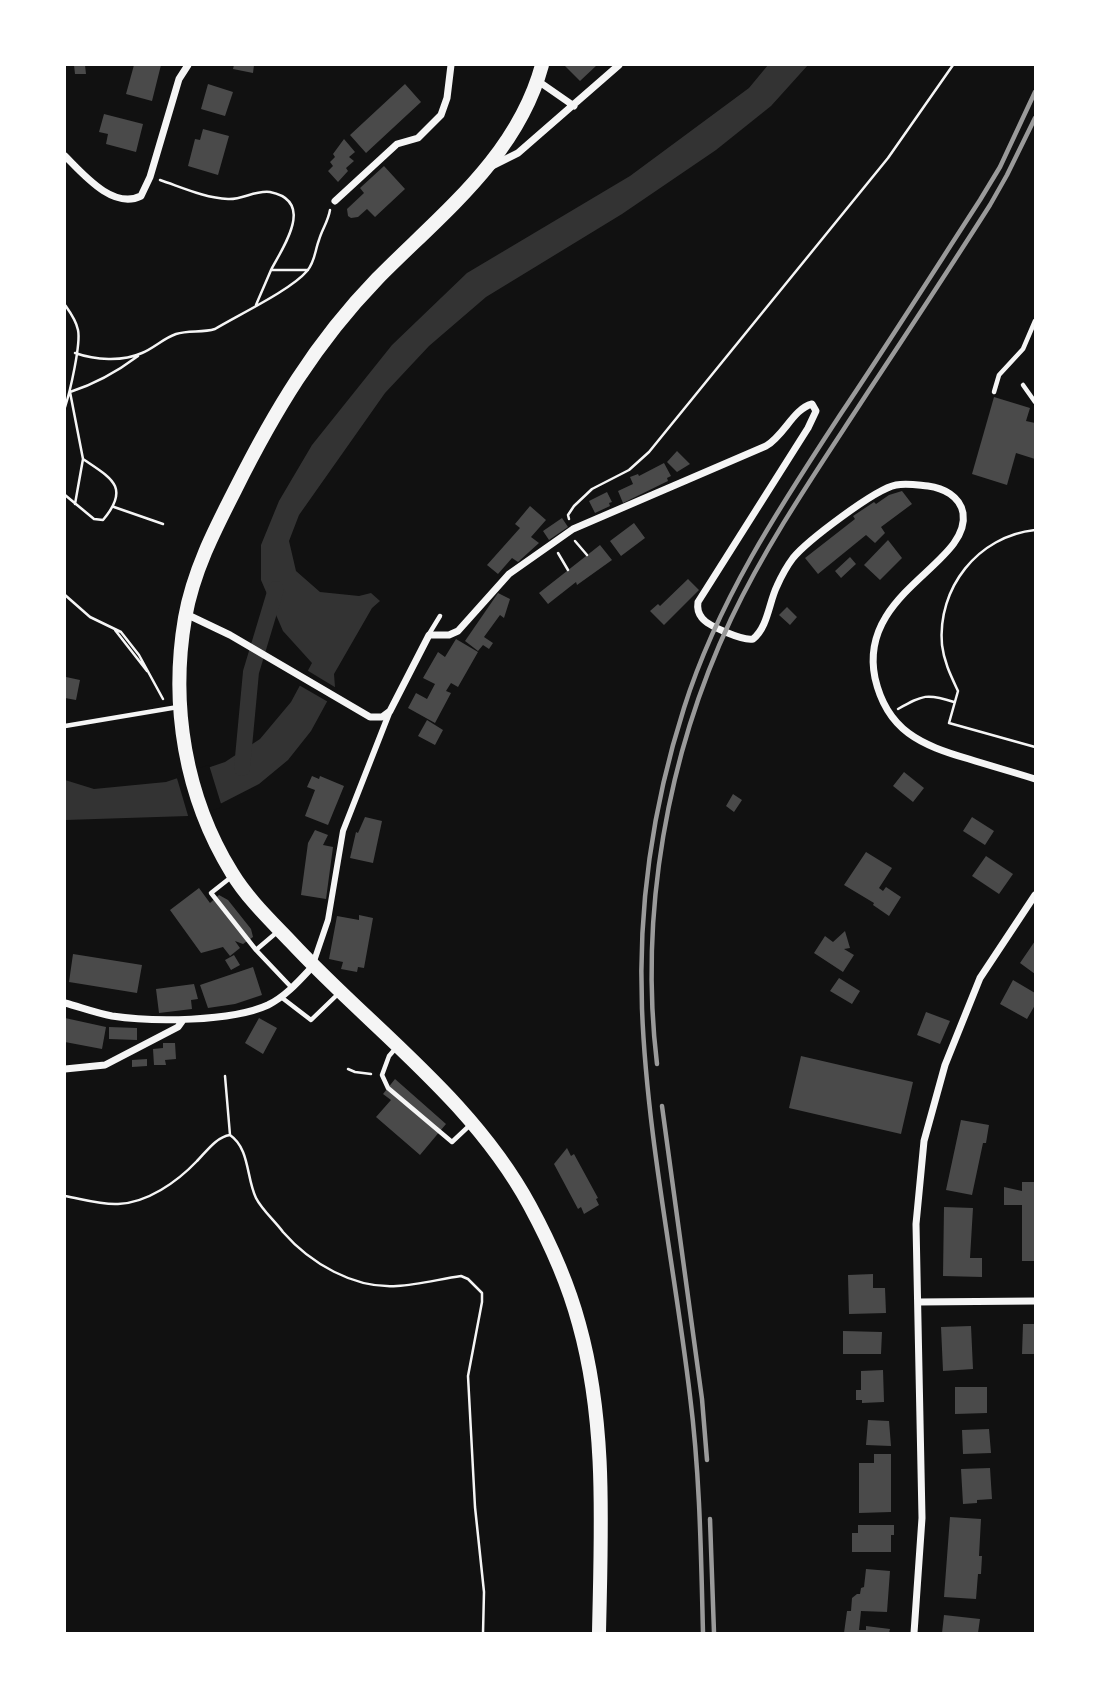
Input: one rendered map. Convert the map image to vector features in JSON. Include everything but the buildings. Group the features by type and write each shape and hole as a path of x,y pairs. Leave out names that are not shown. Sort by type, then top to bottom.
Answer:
{"main road":[{"path":"542,65 538,81 522,116 489,168 336,324 300,371 274,415 212,536 198,570 186,614 173,708 190,776 214,839 233,876 313,966 399,1045 472,1123 527,1200 563,1277 580,1326 596,1413 601,1489 599,1633"}],"street":[{"path":"65,156 104,191 126,200 134,199 145,191 179,79 188,65"},
{"path":"335,201 397,144 418,138 440,114 447,98 452,65"},
{"path":"489,168 518,153 619,65"},
{"path":"538,81 574,106"},
{"path":"65,1003 112,1016 183,1020 256,1010 292,988 313,966 328,920 343,831 390,711 429,635 449,635 458,631 509,574 573,528 766,446 780,435 804,407 812,404 816,411 808,428 698,602 697,609 705,621 741,638 747,640 758,635 777,587 793,558 801,551 881,490 911,484 942,488 955,497 963,511 963,527 955,543 896,601 882,622 875,645 873,669 878,694 890,715 906,733 926,746 1035,779"},
{"path":"186,614 230,635 365,713 376,717 390,711"},
{"path":"914,1633 922,1518 916,1224 924,1141 945,1065 980,978 1035,895"},
{"path":"65,1069 106,1065 178,1027 183,1020"},
{"path":"918,1302 1035,1301"}],"lane":[{"path":"994,392 999,375 1023,349 1035,321"},
{"path":"1023,386 1035,402"},
{"path":"429,635 440,616"},
{"path":"65,726 173,708"},
{"path":"233,876 211,893 256,950 292,988"},
{"path":"256,950 280,930"},
{"path":"280,996 311,1020 340,993"},
{"path":"399,1045 389,1056 382,1075 388,1088 452,1142 472,1123"}],"path":[{"path":"573,528 568,515 574,506 592,489 629,470 649,452 888,158 953,65"},
{"path":"150,177 230,200 261,191 288,199 293,209 290,237 255,305"},
{"path":"70,392 121,369 176,334 215,329 289,286 308,270 315,257 321,233 328,223"},
{"path":"272,270 308,270"},
{"path":"65,305 79,332 70,392 65,407"},
{"path":"75,353 104,359 140,355"},
{"path":"70,392 83,459 75,505"},
{"path":"65,495 94,519 103,520 114,507 118,491 114,480 83,459"},
{"path":"114,507 163,524"},
{"path":"1035,530 1022,531 998,540 977,555 961,573 949,597 942,621 942,646 947,670 958,691 949,723 1035,747"},
{"path":"573,538 587,555"},
{"path":"65,595 90,617 121,632 139,654 173,708"},
{"path":"890,715 922,696 932,695 955,702"},
{"path":"348,1069 382,1075"},
{"path":"225,1076 230,1135"},
{"path":"65,1196 115,1204 135,1202 176,1181 223,1136 230,1135 238,1141 245,1157 258,1202 296,1246 338,1275 368,1284 396,1286 461,1276 482,1293 468,1376 475,1507 484,1592 483,1633"}],"shaded area":[{"path":"768,65 808,65 771,106 716,150 622,214 486,297 429,346 385,393 299,515 289,541 296,571 320,592 359,596 371,593 380,601 372,608 334,674 335,687 311,731 288,760 259,784 218,805 188,816 65,820 65,780 94,789 166,782 225,762 260,739 291,702 312,663 283,631 261,580 261,545 279,501 312,445 392,345 467,273 630,176 749,88"}],"pier":[{"path":"305,669 338,689 330,703 297,684"},
{"path":"209,765 222,807 189,819 176,775"}],"waterway":[{"path":"242,768 251,672 276,589"}],"railway":[{"path":"703,1633 696,1455 684,1348 655,1154 642,1009 645,895 656,819 684,708 714,629 733,591 796,482 1000,167 1035,92"},
{"path":"657,1064 652,1007 652,950 663,836 690,725 709,671 731,619 778,532 990,205 1035,118"},
{"path":"662,1106 702,1399 707,1460"},
{"path":"710,1519 714,1633"}]}
